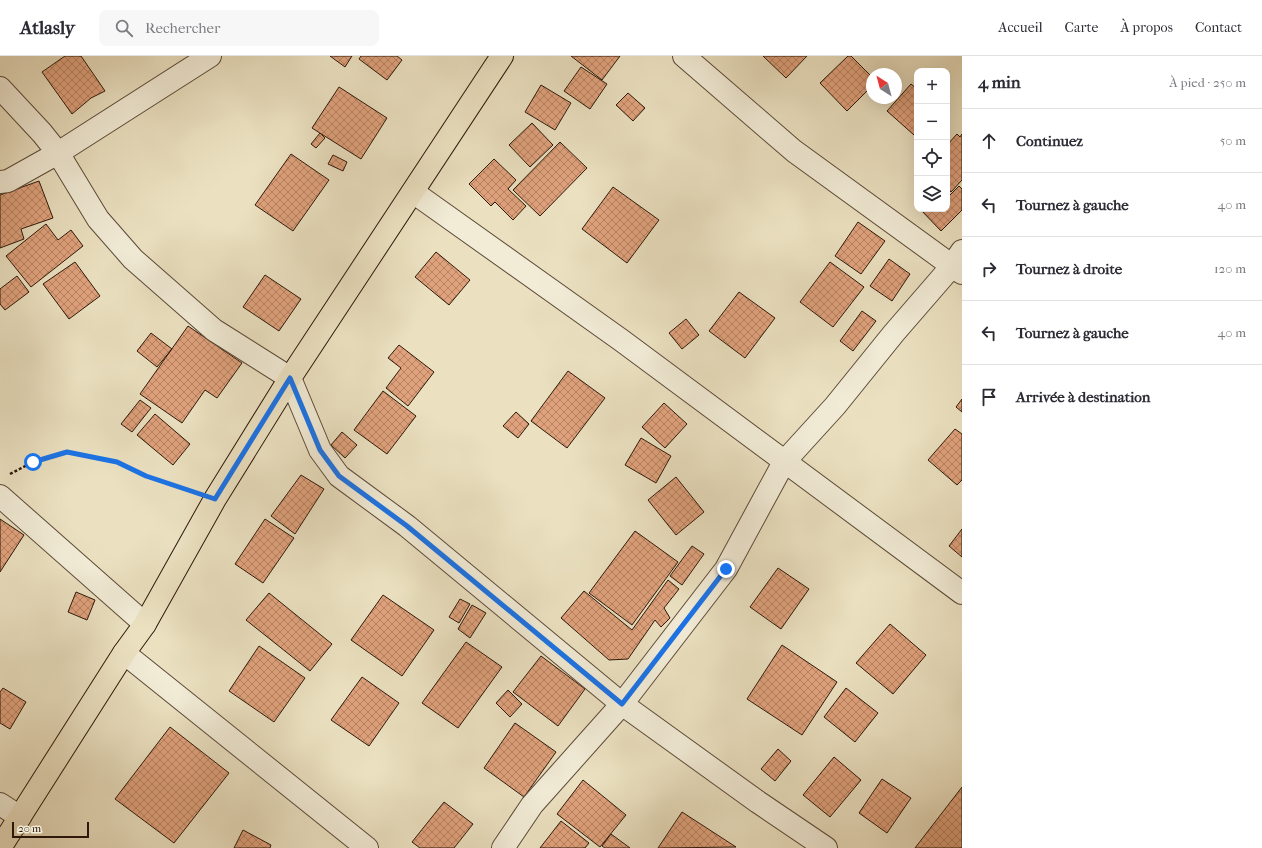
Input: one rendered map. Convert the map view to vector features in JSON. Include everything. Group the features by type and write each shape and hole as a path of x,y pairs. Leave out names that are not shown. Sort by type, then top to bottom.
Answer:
{"main road":[{"path":"0,848 124,653 145,624 215,499 290,378 502,56"}],"street":[{"path":"0,182 8,181 58,153 210,56"},
{"path":"503,848 532,805 622,704 726,569 784,462 835,406 894,333 959,264 794,151 684,56"},
{"path":"0,88 42,133 58,153 98,219 133,260 214,330 290,378 320,450 339,476 407,526 622,704 758,802 826,848"},
{"path":"413,192 620,340 962,593"},
{"path":"0,496 145,624"},
{"path":"124,653 367,848"},
{"path":"0,804 20,817"}],"path":[{"path":"6,474 33,462 67,452 117,462 146,476 215,499"}],"building":[{"path":"65,56 81,56 105,91 91,98 72,114 42,72"},
{"path":"330,56 352,56 345,67"},
{"path":"361,56 397,56 402,60 387,80 359,59"},
{"path":"571,56 620,56 602,80"},
{"path":"763,56 807,56 786,78"},
{"path":"848,56 851,56 866,71 866,92 847,111 820,83"},
{"path":"581,67 607,84 590,109 564,91"},
{"path":"911,84 914,86 914,135 887,111 893,104 902,104 902,94"},
{"path":"541,85 571,103 555,130 525,112"},
{"path":"339,87 387,118 361,159 312,128"},
{"path":"628,93 645,108 633,121 616,105"},
{"path":"532,123 553,145 530,167 509,145"},
{"path":"320,133 325,138 316,148 311,144"},
{"path":"957,134 960,137 962,134 962,180 951,192 950,191 950,142"},
{"path":"560,142 587,168 540,216 513,190"},
{"path":"291,154 329,180 293,231 255,205"},
{"path":"333,155 347,162 343,171 328,164"},
{"path":"494,159 516,180 508,189 526,206 513,220 495,202 491,206 469,184"},
{"path":"39,181 53,218 21,229 24,239 0,248 0,195"},
{"path":"959,186 962,189 962,210 941,231 923,212 950,212 950,195"},
{"path":"613,187 659,220 627,263 582,229"},
{"path":"858,222 885,241 861,274 835,256"},
{"path":"46,224 58,240 71,230 83,246 31,287 6,256"},
{"path":"436,252 470,280 449,305 415,277"},
{"path":"889,259 910,274 892,301 870,286"},
{"path":"75,262 100,296 69,319 43,284"},
{"path":"830,262 864,287 833,327 800,302"},
{"path":"265,275 301,299 279,331 243,307"},
{"path":"17,276 29,292 5,310 0,304 0,289"},
{"path":"739,292 775,318 745,358 709,331"},
{"path":"862,311 876,321 853,351 840,341"},
{"path":"686,319 699,335 682,349 669,333"},
{"path":"188,326 242,363 217,398 205,390 182,423 140,394"},
{"path":"151,333 172,349 157,367 137,351"},
{"path":"399,345 434,372 408,406 386,388 401,368 388,358"},
{"path":"568,371 605,398 567,448 531,421"},
{"path":"383,391 416,416 387,454 354,430"},
{"path":"962,399 962,412 956,407"},
{"path":"140,400 151,408 132,432 121,424"},
{"path":"664,403 687,424 665,448 642,427"},
{"path":"516,412 529,424 518,438 503,426"},
{"path":"155,414 190,444 173,465 137,435"},
{"path":"955,429 962,434 962,480 957,485 928,460"},
{"path":"342,432 357,445 345,458 331,445"},
{"path":"641,438 671,456 656,483 625,465"},
{"path":"301,475 324,489 295,534 271,516"},
{"path":"676,477 704,512 676,535 648,500"},
{"path":"0,519 24,535 0,572"},
{"path":"265,519 294,538 263,583 235,564"},
{"path":"962,529 962,557 949,546"},
{"path":"635,531 678,562 632,625 589,593"},
{"path":"692,546 704,554 682,585 670,576"},
{"path":"778,568 809,589 781,629 750,607"},
{"path":"668,580 679,589 664,608 670,618 661,627 655,620 628,659 609,660 561,618 584,591 632,630"},
{"path":"76,592 95,600 87,620 68,612"},
{"path":"269,593 332,644 310,671 246,620"},
{"path":"383,595 434,630 402,676 351,640"},
{"path":"460,599 470,604 459,623 449,617"},
{"path":"472,605 486,613 470,638 458,629"},
{"path":"890,624 926,655 893,694 856,663"},
{"path":"466,642 502,667 458,728 422,703"},
{"path":"782,645 837,682 802,735 747,699"},
{"path":"259,646 305,678 274,722 229,691"},
{"path":"541,656 585,689 558,726 513,692"},
{"path":"362,677 399,703 369,746 331,720"},
{"path":"3,688 26,702 10,729 0,723 0,692"},
{"path":"846,688 878,713 855,742 824,717"},
{"path":"508,690 522,704 510,717 496,703"},
{"path":"515,723 556,752 524,797 484,768"},
{"path":"170,727 229,773 174,843 115,799"},
{"path":"778,749 791,761 775,781 761,769"},
{"path":"834,757 861,780 830,817 803,795"},
{"path":"882,779 911,798 887,833 859,813"},
{"path":"583,780 626,815 600,847 557,814"},
{"path":"962,787 962,848 915,848"},
{"path":"444,802 473,824 454,848 420,848 412,842"},
{"path":"682,812 736,847 658,848"},
{"path":"561,821 589,843 585,848 540,848"},
{"path":"243,830 271,845 270,848 234,848"},
{"path":"611,834 630,848 605,848 602,846"}],"route":[{"path":"33,462 67,452 117,462 146,476 215,499 290,378 320,450 339,476 407,526 622,704 726,569"}]}
